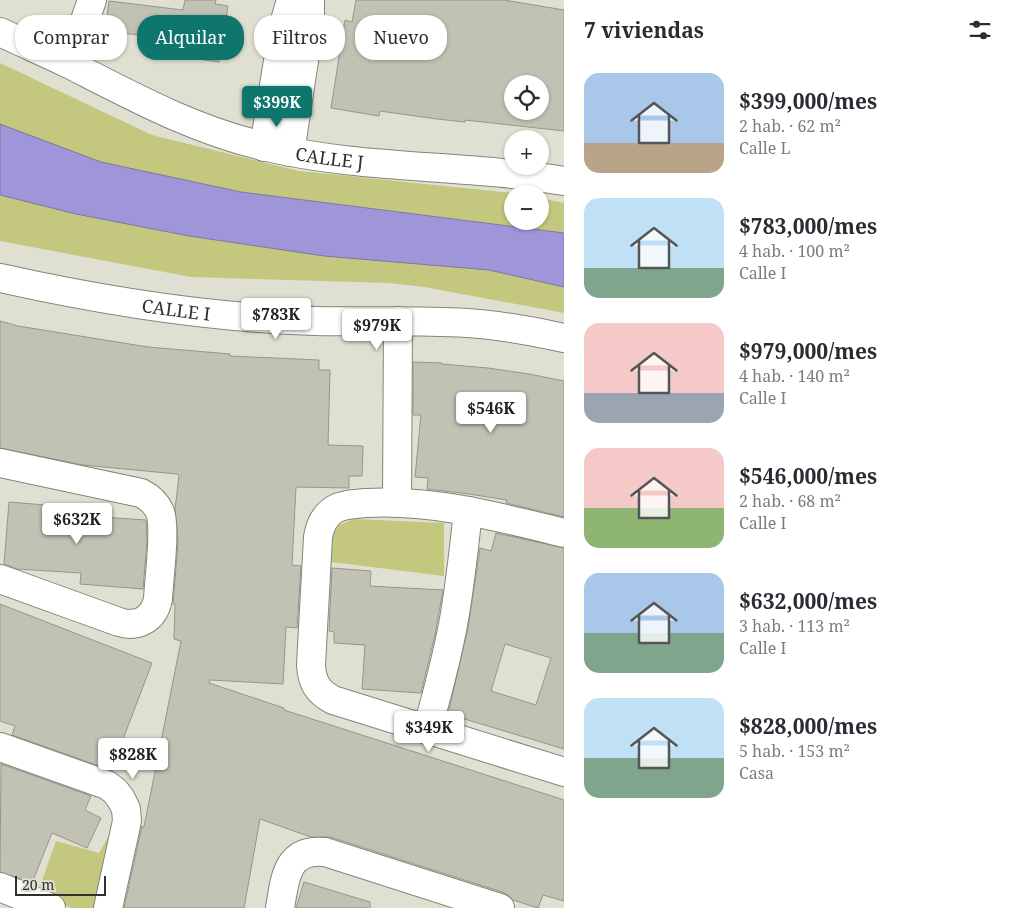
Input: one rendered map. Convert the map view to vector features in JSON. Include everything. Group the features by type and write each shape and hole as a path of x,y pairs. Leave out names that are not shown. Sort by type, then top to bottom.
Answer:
{"street":[{"path":"67,64 82,30 92,0"},
{"path":"264,146 284,24 291,0"},
{"path":"290,152 310,22 310,0"},
{"name":"CALLE J","path":"0,32 167,113 240,140 290,152 357,162 498,172 564,181"},
{"name":"CALLE I","path":"0,278 102,299 193,311 314,321 468,323 564,338"},
{"path":"397,503 398,321"},
{"path":"0,463 141,493 154,502 159,510 162,527 156,608 144,621 136,624 119,622 0,579"},
{"path":"564,533 468,511 397,503 342,506 334,509 323,521 318,537 311,665 316,687 323,695 333,700 564,772"},
{"path":"427,730 453,625 462,569 468,511"},
{"path":"0,747 98,781 115,791 121,799 126,809 127,821 108,908"},
{"path":"280,908 284,880 291,863 298,856 306,852 316,851 325,852 500,908"},
{"path":"0,887 51,908"}],"green space":[{"path":"0,63 152,135 299,171 504,192 504,230 549,230 549,200 564,203 564,313 424,287 390,283 191,277 0,241"},
{"path":"354,519 444,523 444,576 331,562 331,543 337,526"},
{"path":"115,825 98,904 94,908 71,908 38,892 56,841 99,853"}],"shaded area":[{"path":"0,124 101,162 241,192 504,225 504,230 540,230 564,233 564,287 489,270 324,256 189,236 76,214 0,195"}],"building":[{"path":"185,0 216,0 215,4 228,6 227,15 137,15 137,35 127,34 127,15 107,15 109,1 183,10"},
{"path":"356,0 504,0 564,10 564,131 465,120 465,122 437,119 380,111 379,116 331,108 339,60 345,60 345,20 352,22"},
{"path":"0,321 18,326 148,347 230,354 230,356 319,360 319,370 330,370 328,445 363,446 362,476 349,476 349,488 296,487 292,565 301,566 297,628 286,627 283,684 210,680 209,683 284,708 284,710 564,800 564,901 543,895 538,908 513,900 505,893 330,837 311,837 260,819 244,908 124,908 142,826 144,827 181,641 174,639 175,604 173,604 178,542 175,509 179,476 177,474 83,465 0,448"},
{"path":"413,362 488,368 564,381 564,517 506,503 507,500 427,489 428,478 415,477 421,415 413,415"},
{"path":"9,502 57,506 56,514 146,520 147,541 143,589 80,584 81,573 17,569 4,564"},
{"path":"496,533 564,548 564,749 448,714 468,628 480,548 491,551","holes":["505,644 551,658 536,705 491,691"]},
{"path":"332,568 371,571 370,586 443,590 435,635 421,693 362,689 365,645 334,643 334,632 329,631"},
{"path":"0,604 152,663 114,763 105,760 102,767 12,735 15,726 0,721"},
{"path":"1,764 91,796 85,810 101,818 87,848 52,833 32,883 0,872"},
{"path":"304,882 370,902 370,908 296,908"}]}
